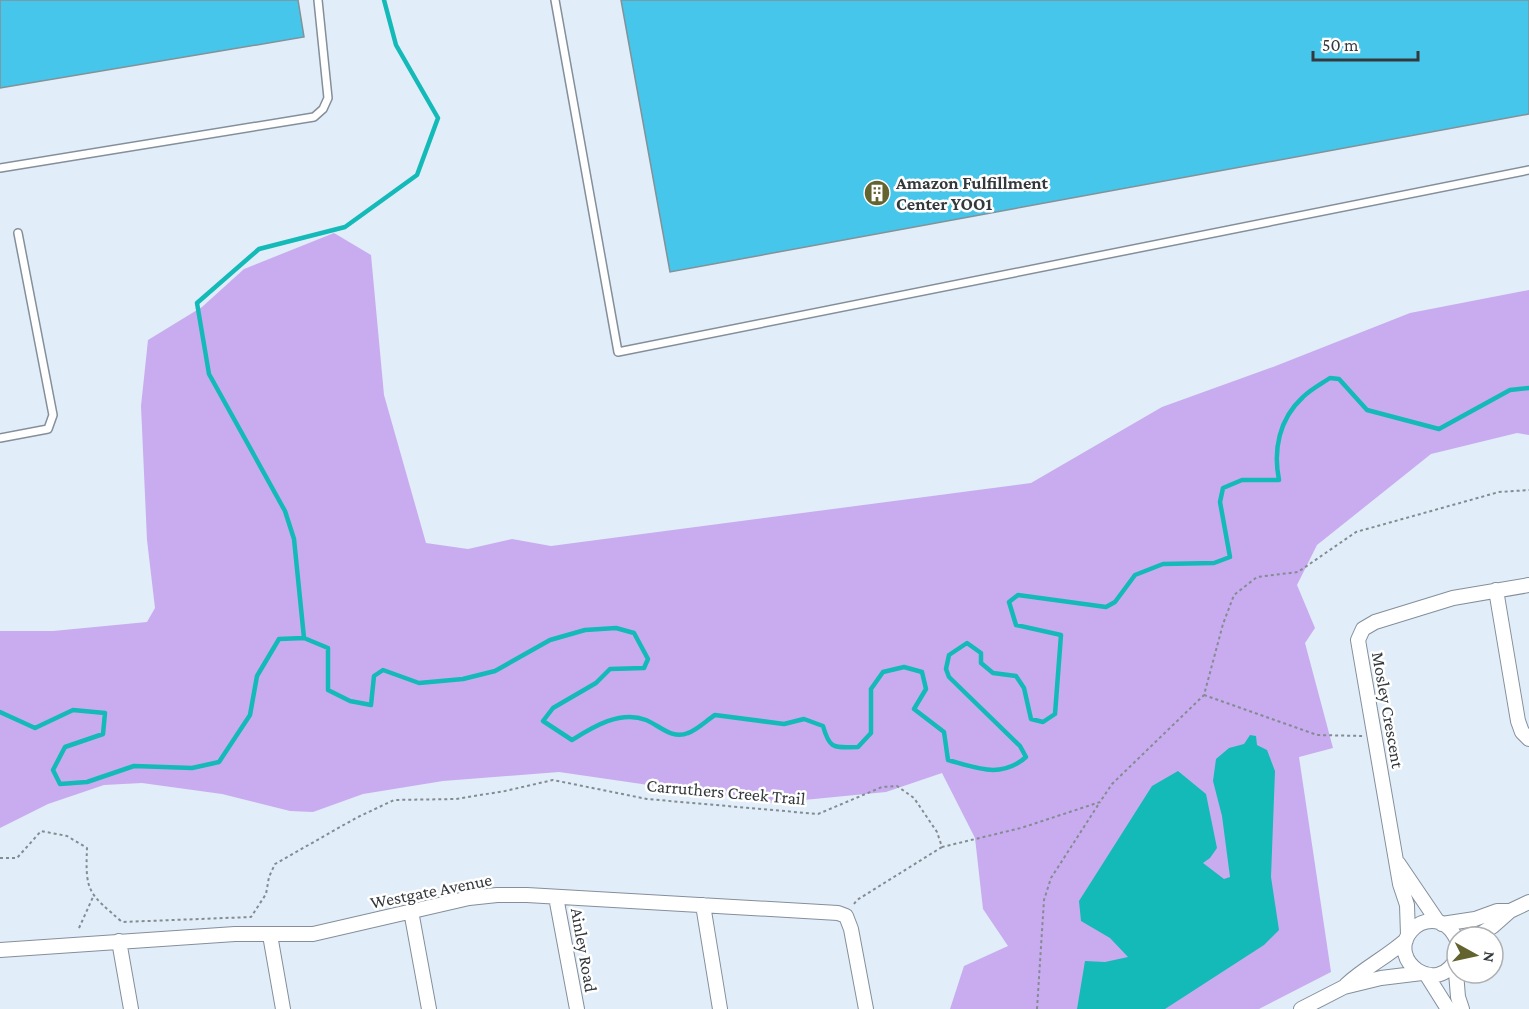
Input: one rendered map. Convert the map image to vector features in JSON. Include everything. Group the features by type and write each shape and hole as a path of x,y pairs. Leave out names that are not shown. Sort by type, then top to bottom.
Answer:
{"street":[{"name":"Mosley Crescent","path":"1448,1009 1424,974 1416,970 1407,960 1405,953 1407,905 1400,885 1358,640 1364,629 1375,622 1453,598 1529,585"},
{"path":"1496,590 1518,721 1522,732 1529,739"},
{"name":"Mosley Crescent","path":"1397,861 1440,923 1445,926"},
{"name":"Westgate Avenue","path":"0,951 235,934 270,935 322,932 469,898 497,895 838,913 846,916"},
{"name":"Ainley Road","path":"556,897 577,1009"},
{"path":"1344,987 1357,975 1392,953 1420,924 1430,921 1440,923 1475,919 1497,911 1510,910 1529,902"},
{"path":"703,905 720,1009"},
{"path":"1494,925 1510,910"},
{"path":"411,911 429,1009"},
{"path":"846,916 851,929 866,1009"},
{"path":"270,935 283,1009"},
{"path":"119,941 131,1009"},
{"path":"1301,1009 1344,987 1381,978 1435,975 1445,970"},
{"path":"1457,985 1462,1009"}],"lane":[{"path":"0,168 314,117 323,109 328,98 318,0"},
{"path":"555,0 618,352 1529,170"},
{"path":"0,438 48,429 53,415 18,233"}],"path":[{"path":"1036,1009 1044,900 1051,878 1112,784 1204,694 1222,624 1234,595 1257,577 1298,572 1356,532 1499,492 1529,490"},
{"path":"1204,694 1317,735 1357,737 1374,733"},
{"name":"Carruthers Creek Trail","path":"93,897 122,922 251,917 266,894 269,877 275,864 356,818 394,800 456,799 553,780 647,799 818,814 882,787 897,786 914,798 937,832 942,847"},
{"path":"846,916 857,900 942,847 1022,828 1100,802"},
{"path":"0,858 17,858 41,831 67,836 87,848 86,872 93,897 80,928"}],"shaded area":[{"path":"334,233 371,255 384,395 426,543 468,549 512,539 551,546 1031,483 1162,407 1273,367 1410,313 1529,290 1529,435 1517,433 1431,454 1317,545 1297,585 1315,628 1305,643 1333,748 1299,757 1331,972 1259,1009 950,1009 964,966 1008,946 983,909 975,838 942,773 886,792 773,803 559,772 443,781 363,794 313,812 290,811 222,794 142,783 104,785 48,804 0,828 0,631 53,631 147,622 155,608 147,540 141,406 148,340 202,307 244,269"},
{"path":"1250,735 1256,736 1257,745 1267,750 1275,771 1271,877 1279,930 1264,945 1165,1009 1077,1009 1085,961 1105,962 1128,957 1110,938 1081,921 1079,901 1152,786 1178,771 1206,794 1217,848 1203,863 1224,879 1230,877 1222,816 1213,781 1216,759 1229,748 1244,744"}],"building":[{"path":"0,0 298,0 304,37 0,88"},
{"name":"Amazon Fulfillment Center YOO1","path":"621,0 1529,0 1529,114 670,272"}],"waterway":[{"path":"304,638 294,539 285,511 209,374 197,303 259,249 345,227 417,175 438,118 396,45 384,0"},
{"path":"0,712 35,728 73,710 105,713 103,734 65,747 53,770 60,784 87,782 134,766 192,768 219,762 250,715 257,676 279,639 304,638 328,648 328,690 350,701 371,705 374,676 383,670 419,683 463,679 495,671 550,640 585,630 616,628 634,633 648,659 644,668 610,669 596,683 553,708 543,721 572,740 607,721 626,717 646,720 671,733 682,735 695,730 715,715 784,724 804,719 823,726 828,740 834,746 858,747 871,733 871,689 883,672 904,667 922,672 926,689 914,709 944,732 948,760 988,770 998,770 1017,764 1026,757 1020,746 949,677 946,669 949,655 967,643 981,653 981,663 993,673 1016,676 1024,688 1031,719 1043,722 1055,714 1061,635 1016,625 1009,602 1018,595 1106,607 1115,602 1135,575 1163,564 1214,563 1230,557 1220,502 1223,488 1242,480 1279,480 1277,457 1283,425 1303,397 1330,378 1339,379 1367,410 1439,429 1510,390 1529,388"}],"place":[{"name":"Amazon Fulfillment Center YOO1","path":"877,193"}]}
